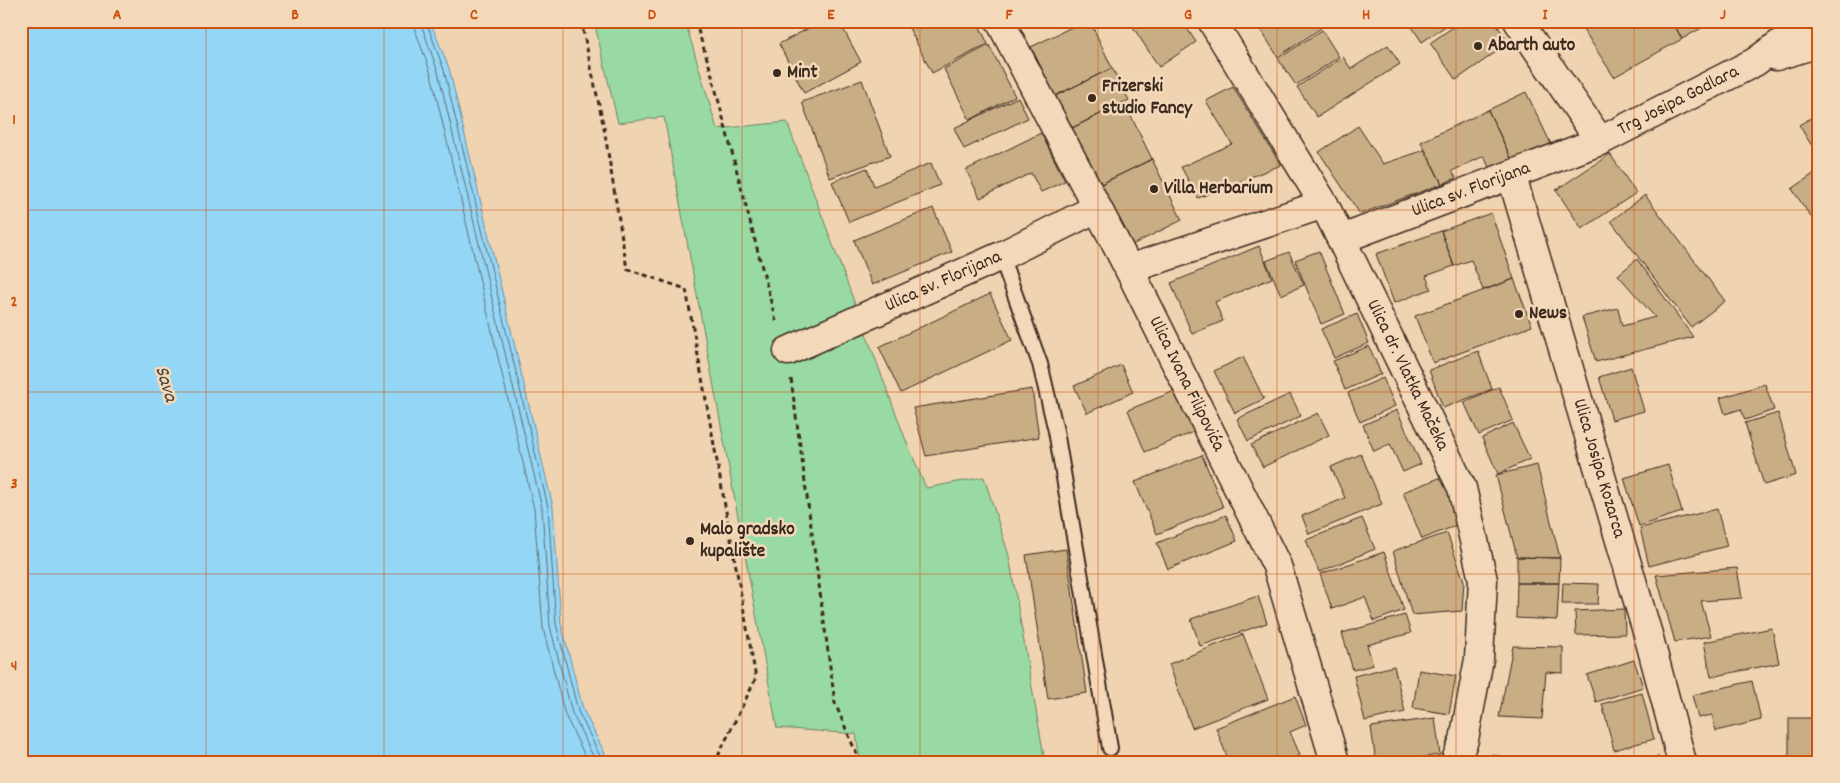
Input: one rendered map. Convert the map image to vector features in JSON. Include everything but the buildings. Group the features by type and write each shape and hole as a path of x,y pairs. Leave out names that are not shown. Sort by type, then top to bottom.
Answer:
{"street":[{"name":"Ulica Ivana Filipovića","path":"1000,21 1098,208 1277,566 1336,762"},
{"name":"Ulica dr. Vlatka Mačeka","path":"1212,21 1324,204 1462,488 1482,580 1478,659 1464,740 1455,762"},
{"path":"1518,21 1600,141"},
{"name":"Trg Josipa Godlara","path":"1600,141 1755,62 1811,21"},
{"name":"Trg Josipa Godlara","path":"1755,62 1819,44"},
{"name":"Ulica sv. Florijana","path":"1342,239 1600,141"},
{"name":"Ulica Josipa Kozarca","path":"1512,176 1649,638 1682,762"},
{"path":"1129,269 1324,204"},
{"name":"Ulica sv. Florijana","path":"786,353 1001,256 1098,208"}],"lane":[{"path":"1001,256 1040,364 1054,422 1110,748"}],"path":[{"path":"581,21 604,128 627,269 686,290 756,678 719,754 719,762"},
{"path":"695,21 710,68 786,353 835,703 860,762"}],"green space":[{"path":"594,21 685,21 717,129 787,122 905,438 926,488 984,477 1009,556 1045,762 860,762 856,734 777,728 664,117 618,123"}],"water":[{"name":"Sava","path":"21,21 430,21 449,68 553,507 561,623 583,709 609,762 21,762"}],"place":[{"name":"Abarth auto","path":"1478,46"},
{"name":"Mint","path":"777,73"},
{"name":"Frizerski studio Fancy","path":"1092,98"},
{"name":"Villa Herbarium","path":"1154,189"},
{"name":"News","path":"1519,314"},
{"name":"Malo gradsko kupalište","path":"690,541"}]}
